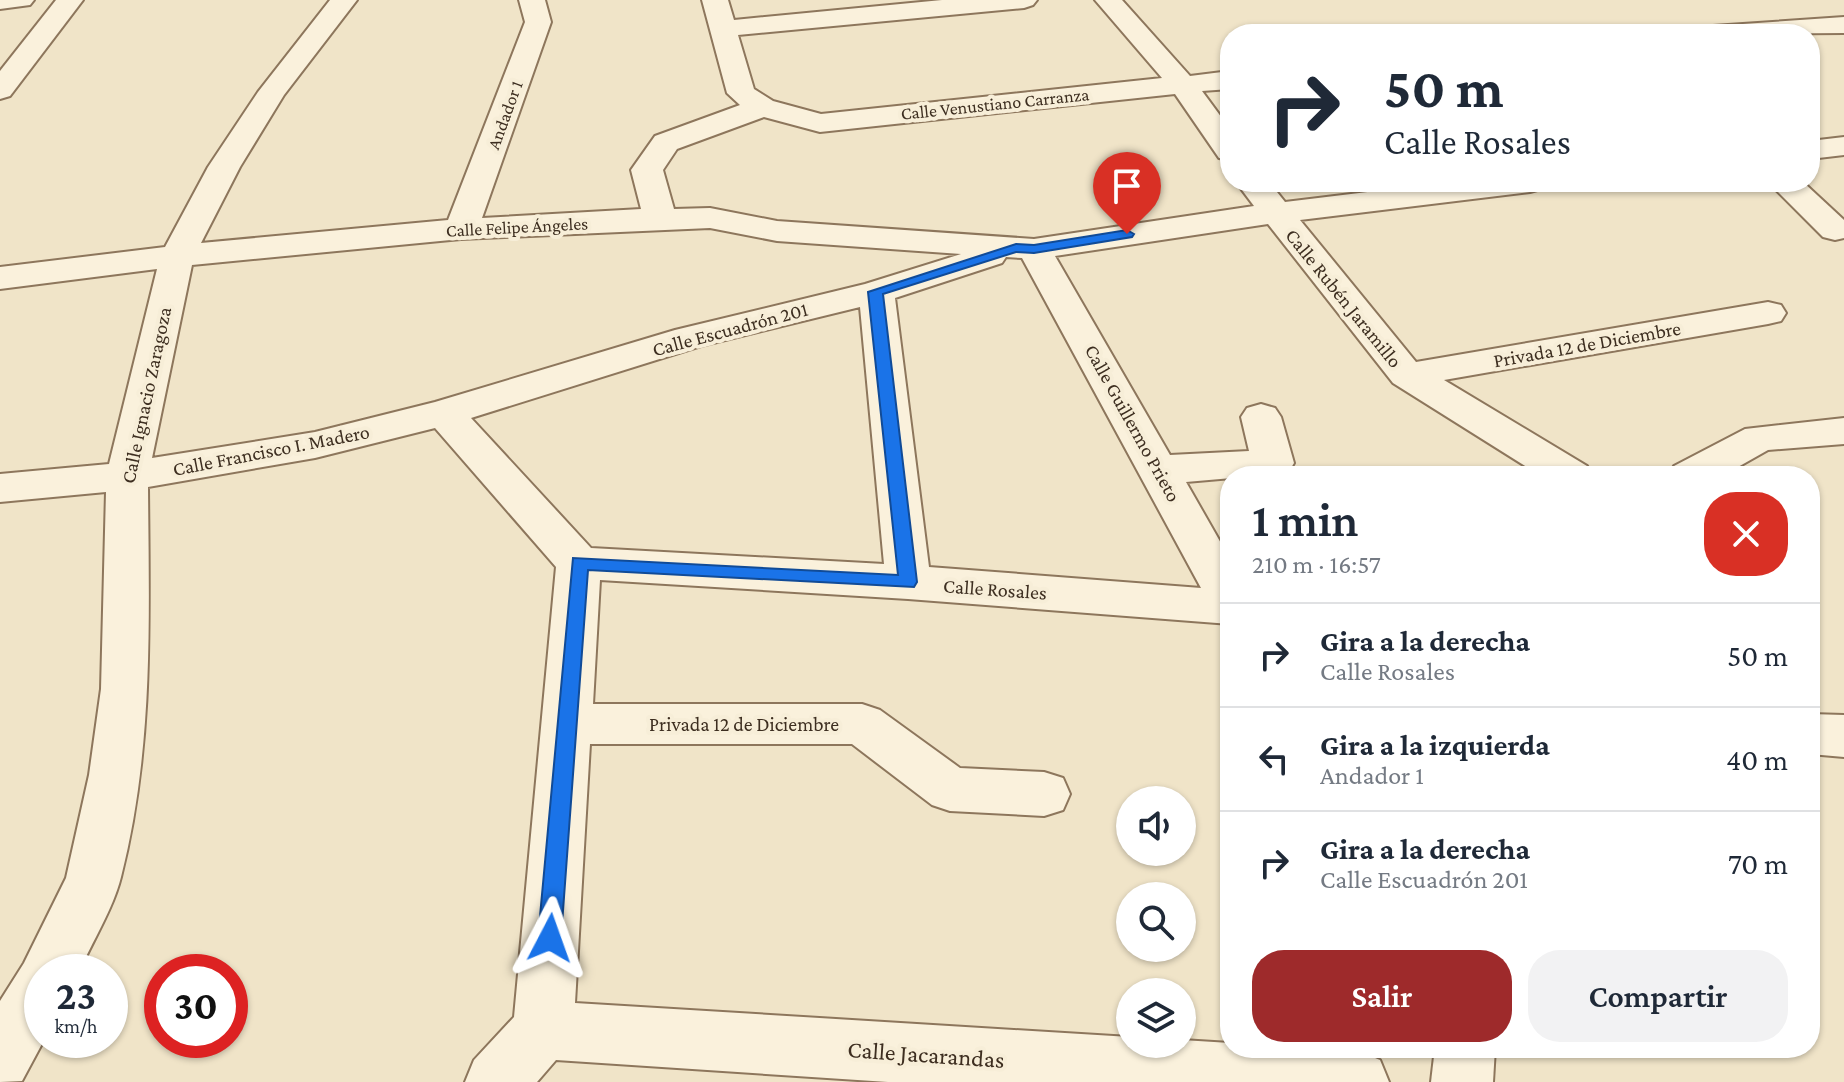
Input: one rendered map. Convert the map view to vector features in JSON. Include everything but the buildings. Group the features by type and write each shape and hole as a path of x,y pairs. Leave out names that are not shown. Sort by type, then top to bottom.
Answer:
{"street":[{"path":"0,1 21,0"},
{"path":"0,90 70,0"},
{"name":"Calle Ignacio Zaragoza","path":"58,954 93,880 115,775 125,689 124,507 127,476 177,256 224,167 272,92 344,0"},
{"name":"Andador 1","path":"461,229 538,22 532,0"},
{"path":"715,0 741,93 763,107"},
{"path":"722,29 1024,0"},
{"path":"1108,0 1183,85 1220,137"},
{"path":"1820,27 1844,25"},
{"name":"Calle Venustiano Carranza","path":"763,107 820,123 1220,81"},
{"path":"660,219 647,170 666,143 763,107"},
{"path":"1820,149 1844,146"},
{"name":"Calle Rubén Jaramillo","path":"1259,192 1407,375 1556,466"},
{"path":"1025,249 1447,192"},
{"path":"1795,192 1835,230"},
{"name":"Calle Felipe Ángeles","path":"0,278 177,256 461,229 660,219 710,218 777,231 1025,249"},
{"name":"Calle Escuadrón 201","path":"444,413 688,338 876,292 1025,249"},
{"name":"Calle Guillermo Prieto","path":"1025,249 1159,470 1220,581"},
{"path":"876,292 908,582"},
{"name":"Privada 12 de Diciembre","path":"1407,375 1768,313"},
{"path":"444,413 579,563 543,1030 496,1082"},
{"name":"Calle Francisco I. Madero","path":"0,488 127,476 315,445 444,413"},
{"path":"1224,466 1273,463 1261,417"},
{"path":"1707,466 1759,438 1844,431"},
{"path":"1159,470 1220,466"},
{"name":"Calle Rosales","path":"579,563 908,582 1220,606"},
{"name":"Privada 12 de Diciembre","path":"566,724 862,724 950,789 1044,794"},
{"path":"1820,735 1844,736"},
{"path":"0,1060 24,1017"},
{"name":"Calle Jacarandas","path":"543,1030 1358,1082"},
{"path":"1462,1082 1464,1058"}],"route":[{"path":"550,938 579,563 908,582 876,292 1016,248 1034,249 1127,234"}]}
